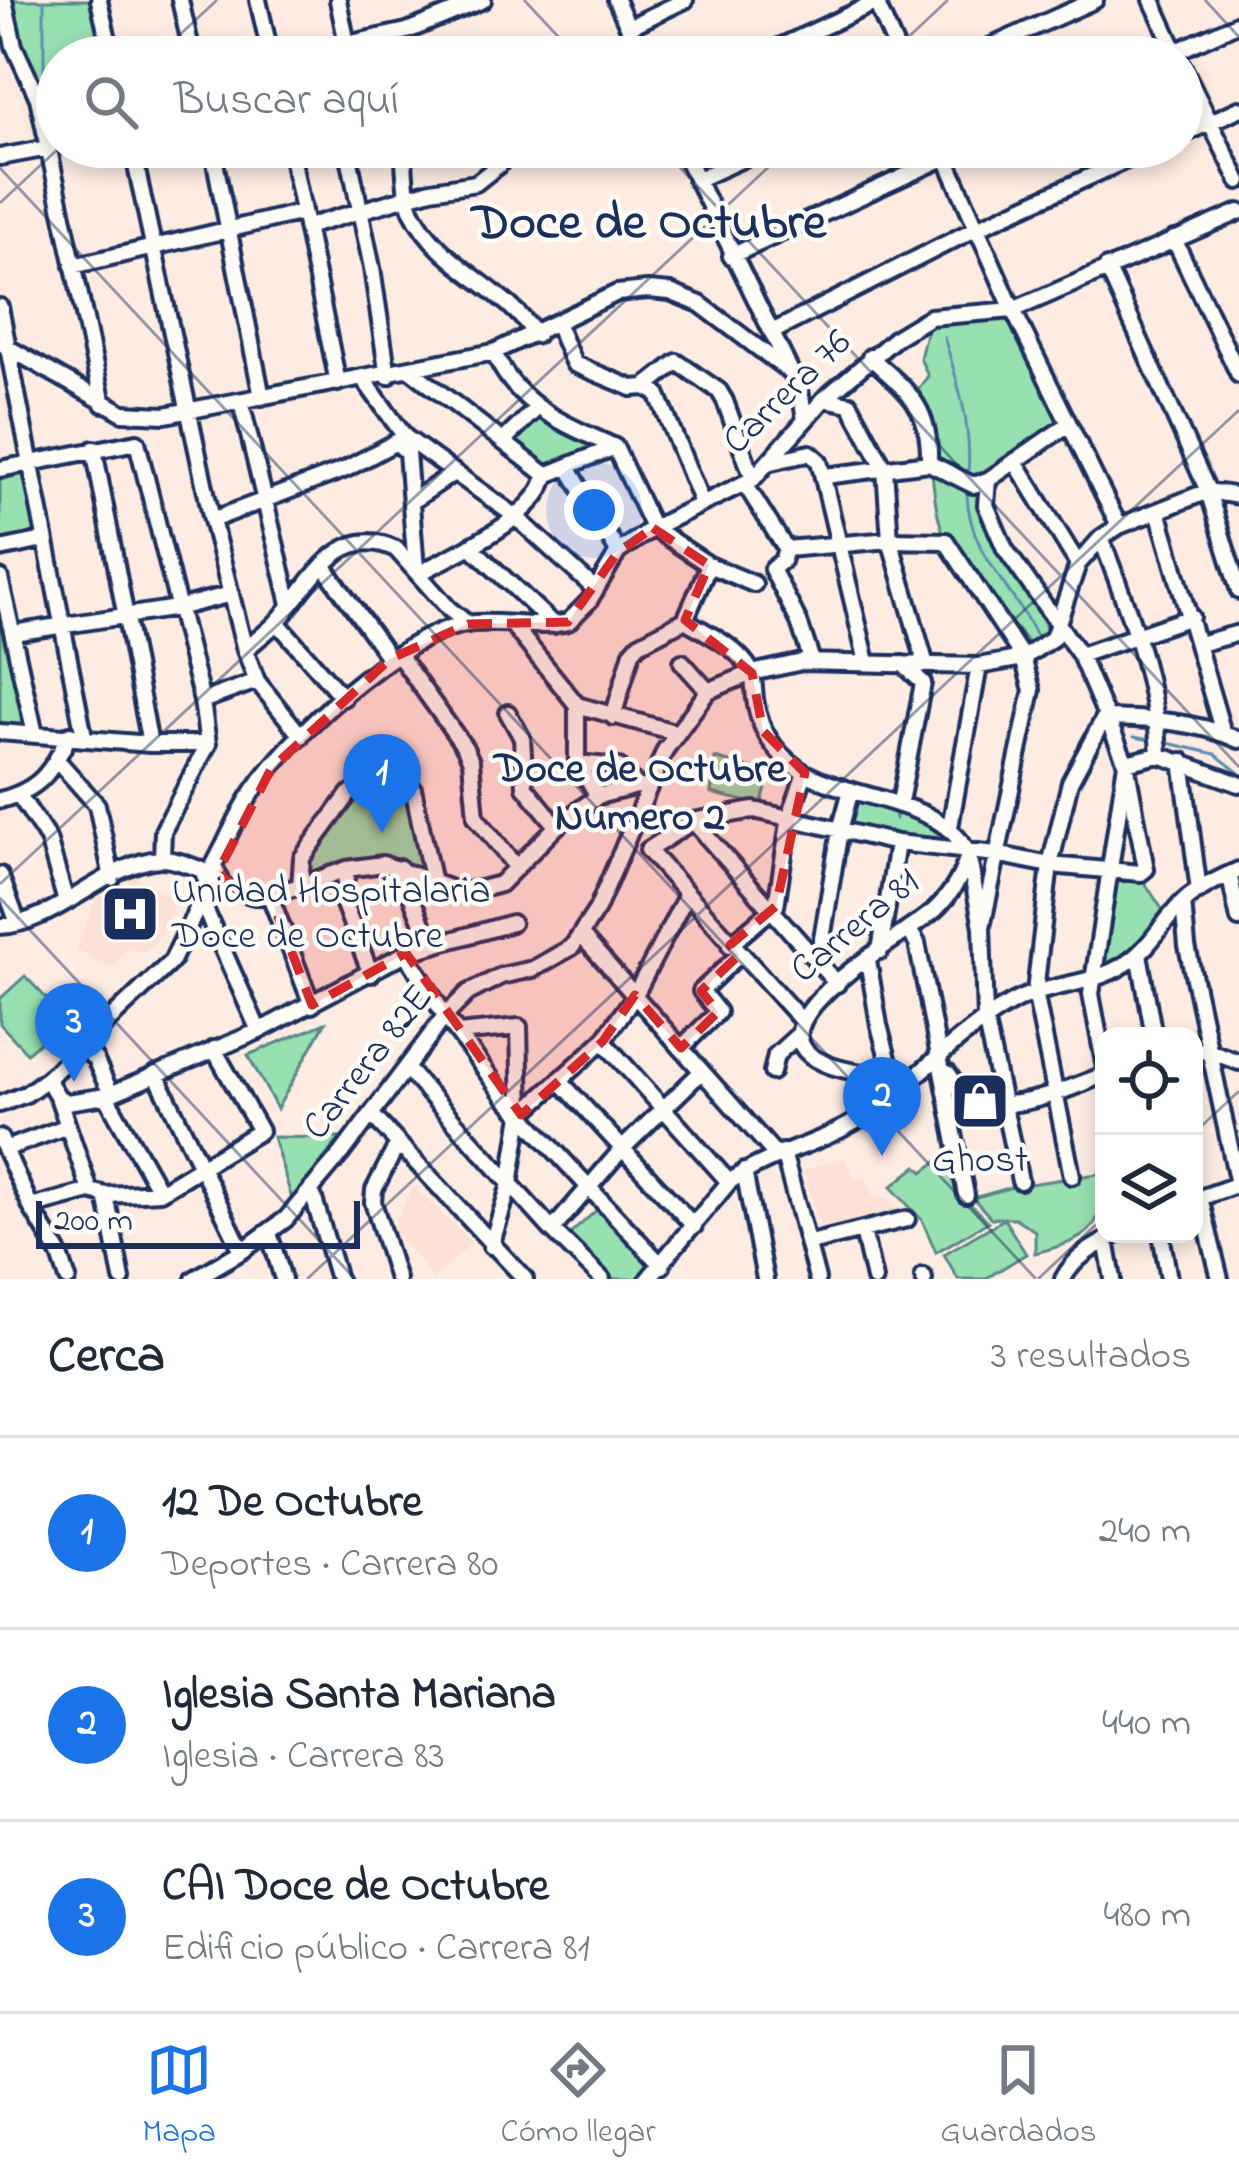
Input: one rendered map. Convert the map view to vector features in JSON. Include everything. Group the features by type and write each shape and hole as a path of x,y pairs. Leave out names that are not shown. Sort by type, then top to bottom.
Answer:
{"street":[{"path":"4,0 14,46 36,94"},
{"path":"99,0 107,36"},
{"path":"180,0 188,36"},
{"path":"258,0 267,36"},
{"path":"338,0 345,36"},
{"path":"385,36 483,0"},
{"path":"616,0 632,36"},
{"path":"628,27 685,0"},
{"path":"1015,36 1095,0"},
{"path":"1152,0 1166,36"},
{"path":"803,36 877,1 891,36"},
{"path":"1203,43 1239,23"},
{"path":"0,30 14,46"},
{"path":"1203,109 1239,182"},
{"path":"1203,125 1239,109"},
{"path":"0,157 36,150"},
{"path":"52,168 103,404"},
{"path":"137,168 212,520 245,650 257,681 301,736"},
{"path":"216,168 262,397"},
{"path":"294,168 338,383"},
{"path":"351,168 388,376"},
{"path":"405,168 412,211 437,248 512,304 536,335"},
{"path":"73,266 228,230 361,213 476,183 495,168"},
{"path":"691,168 800,390 805,420"},
{"path":"696,180 723,168"},
{"path":"731,256 910,168"},
{"path":"950,168 1013,310 1119,526"},
{"path":"772,332 977,228 1109,168"},
{"name":"Carrera 76","path":"554,626 577,617 618,552 653,528 749,482 824,399 870,357 930,317 1013,310 1239,212"},
{"path":"1174,238 1239,375"},
{"path":"1107,267 1208,491 1239,591"},
{"name":"Carrera 76","path":"3,343 103,404 137,416 191,412 494,352 617,293 670,292 725,320 790,372"},
{"path":"0,307 3,343 61,625 77,735 45,779 20,795 0,800"},
{"path":"557,325 574,364 657,393 702,503"},
{"path":"494,352 503,375 535,410 615,447 653,528 709,565 754,584"},
{"path":"870,357 914,396 930,448 929,464"},
{"path":"645,387 677,362 725,401 749,482 786,549 772,569 799,622 812,662"},
{"path":"412,371 546,475"},
{"path":"77,386 84,389 98,377"},
{"path":"362,377 405,437 515,516 596,590"},
{"path":"824,399 850,404 885,469 890,541 926,665"},
{"path":"241,402 290,604"},
{"path":"503,441 535,410"},
{"path":"974,482 1069,424"},
{"path":"0,469 136,442 202,701 208,744 164,832 162,859"},
{"path":"212,520 346,469 392,442 400,443 407,452 418,571"},
{"path":"546,475 615,447"},
{"path":"94,449 150,744"},
{"path":"771,462 810,453 819,461 867,662"},
{"path":"1015,461 1078,564"},
{"path":"772,1072 776,1055 800,1027 648,850 693,821 754,810 897,843 996,854 1050,866 1145,872 1126,763 1080,655 1005,549 974,482 929,464 825,476"},
{"path":"568,467 618,552"},
{"path":"411,502 452,474"},
{"path":"418,571 470,546 515,516 540,493 546,475"},
{"path":"817,1279 779,1153 582,936 597,909 642,787 674,733 708,691 752,673 812,662 979,666 1023,658 1053,638 1078,564 1101,538 1119,526 1208,491 1239,496"},
{"path":"1158,511 1223,733"},
{"path":"1101,538 1138,634 1158,719 1160,755"},
{"path":"0,549 44,540"},
{"path":"786,549 946,541 1023,658 1032,690 982,927"},
{"path":"245,650 277,622 323,565 350,545 384,543 468,624"},
{"path":"470,546 554,626"},
{"path":"323,565 465,748 471,761 478,823 516,867"},
{"path":"614,717 635,647 685,620 709,565"},
{"path":"0,578 35,734"},
{"path":"14,634 177,608 231,594"},
{"path":"1080,655 1191,617"},
{"path":"685,620 731,648 752,673"},
{"path":"277,622 343,698"},
{"path":"0,1104 26,1094 47,1078 172,961 250,795 301,736 343,698 394,656 445,630 468,624 554,626"},
{"path":"514,627 577,705 674,733"},
{"path":"1199,644 1239,633"},
{"path":"682,662 708,691"},
{"path":"901,797 922,683 903,664"},
{"path":"950,827 979,666"},
{"name":"Carrera 81","path":"752,673 763,731 780,754 805,773 950,827 968,854 964,872 935,910 813,1003 800,1027 812,1057 901,1078"},
{"path":"202,701 257,681"},
{"path":"577,705 577,763 598,796"},
{"path":"508,713 522,737 525,787 556,826"},
{"path":"1104,718 1158,719 1239,740"},
{"path":"1072,1176 1035,992 1050,866 1070,782 1104,718"},
{"path":"0,732 208,744"},
{"path":"1126,763 1160,755 1239,784"},
{"path":"57,760 97,805 112,878"},
{"path":"1182,761 1198,891"},
{"path":"577,763 619,767 642,787"},
{"path":"1097,1027 1091,994 1126,763"},
{"path":"681,1048 718,1012 700,991 772,913 790,817 805,773"},
{"path":"0,926 18,923 135,866 162,859 184,863 210,883 270,896 347,869 383,864 460,892 481,890 500,884 556,826 598,796 642,787"},
{"path":"413,788 433,884"},
{"path":"818,962 851,790"},
{"path":"300,886 302,858 349,794"},
{"path":"20,795 48,839 66,902"},
{"path":"693,821 837,984"},
{"path":"897,843 874,956 879,1025 901,1078"},
{"path":"968,854 982,927 985,1019 1020,1181"},
{"path":"400,868 431,946"},
{"path":"347,869 343,902 371,974"},
{"path":"648,1279 729,1181 779,1153 828,1137 857,1121 901,1078 985,1019 1035,992 1094,980 1138,955 1183,902 1232,873"},
{"path":"1232,873 1239,919"},
{"path":"0,875 18,923"},
{"path":"210,883 260,1030"},
{"path":"270,896 312,1005"},
{"path":"520,1115 603,1041 634,995 686,896"},
{"path":"1183,902 1199,1027"},
{"path":"58,1097 76,1104 108,1095 260,1030 406,953 512,923"},
{"path":"908,930 917,943 967,1195"},
{"name":"Carrera 82E","path":"198,1278 269,1233 371,1114 445,1016 483,984 546,962 582,936"},
{"path":"406,953 445,1016 520,1115 662,1267"},
{"path":"1138,955 1152,1027"},
{"path":"458,1033 519,1027 520,1115 510,1184 491,1246"},
{"path":"603,1041 729,1181"},
{"path":"80,1044 94,1059 160,1192"},
{"path":"32,1208 98,1193 160,1192 260,1131 214,1049"},
{"path":"1203,1051 1239,1063"},
{"path":"940,1052 964,1095 977,1102 1003,1104 1053,1094 1095,1078"},
{"path":"1203,1055 1239,1184 1203,1197"},
{"path":"406,1068 551,1230 602,1279"},
{"path":"551,1230 622,1149 701,1072"},
{"path":"156,1074 242,1251"},
{"path":"47,1078 98,1193 122,1279"},
{"path":"560,1080 694,1226"},
{"path":"371,1114 525,1279"},
{"path":"68,1126 3,1143 68,1279"},
{"path":"397,1279 373,1202 374,1190 398,1143"},
{"path":"744,1171 765,1279"},
{"path":"310,1189 338,1279"},
{"path":"810,1244 907,1219"},
{"path":"1203,1220 1220,1279"},
{"path":"863,1232 874,1279"},
{"path":"269,1233 283,1279"},
{"path":"1063,1279 1071,1264 1103,1243"},
{"path":"1112,1243 1113,1279"},
{"path":"1162,1243 1168,1279"}],"highlighted area":[{"path":"653,528 709,565 685,620 752,673 763,731 805,773 776,906 730,945 739,955 701,991 718,1012 681,1048 635,995 603,1041 521,1115 406,953 312,1005 270,896 239,892 218,872 271,769 390,659 468,624 568,622 618,552"}],"shaded area":[{"name":"Unidad Hospitalaria Doce de Octubre","path":"135,876 176,900 161,934 144,954 127,946 112,968 76,950 95,900 104,892 117,892"},
{"path":"845,1158 854,1179 867,1177 873,1197 887,1198 897,1210 819,1228 804,1170"},
{"path":"413,1186 472,1243 433,1279 392,1227"}],"green space":[{"path":"11,0 95,0 103,36 36,36 36,80 20,43"},
{"path":"1013,310 1069,424 989,480 988,534 1044,622 1048,636 1029,644 946,540 936,504 927,428 916,392 928,376 920,358 930,317"},
{"path":"536,417 596,448 549,468 511,444"},
{"path":"29,473 44,532 0,541 0,480"},
{"path":"0,617 29,729 0,727"},
{"path":"715,758 770,774 761,805 711,793"},
{"path":"404,788 423,872 375,857 300,876 349,799"},
{"path":"852,794 896,808 895,820 899,809 938,824 961,851 848,832"},
{"path":"1110,874 1141,877 1164,912 1136,951 1101,972"},
{"path":"25,976 66,1019 27,1053 0,1024 0,999"},
{"path":"325,1023 277,1109 248,1055"},
{"path":"273,1137 340,1138 292,1199"},
{"path":"951,1151 961,1195 988,1222 936,1252 922,1220 891,1187 917,1166 923,1172"},
{"path":"1095,1174 1095,1223 1081,1237 1035,1253 1035,1231 1015,1218 991,1218 973,1198"},
{"path":"600,1207 652,1264 637,1279 607,1279 567,1237"},
{"path":"1004,1219 1026,1254 985,1279 958,1279 944,1254"}],"waterway":[{"path":"44,0 44,36"},
{"path":"944,337 966,422 968,474"},
{"path":"967,490 969,513 983,551 1038,640"},
{"path":"1134,737 1150,740"},
{"path":"1168,743 1215,754 1239,773"}],"place":[{"name":"12 De Octubre","path":"382,833"},
{"name":"Unidad Hospitalaria Doce de Octubre","path":"130,914"},
{"name":"CAI Doce de Octubre","path":"74,1082"},
{"name":"Ghost","path":"980,1101"},
{"name":"Iglesia Santa Mariana","path":"882,1156"}],"district":[{"name":"Doce de Octubre","path":"649,224"},
{"name":"Doce de Octubre Numero 2","path":"640,794"}]}
